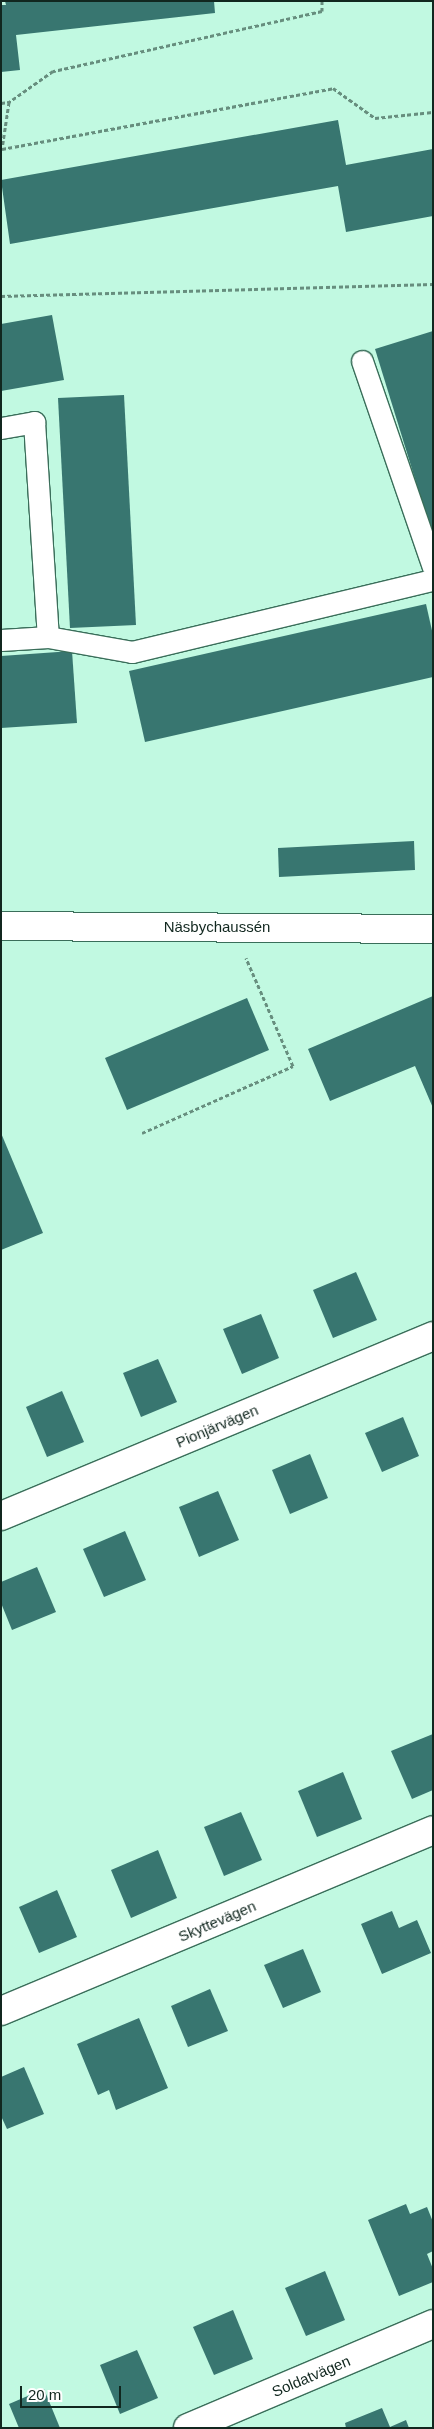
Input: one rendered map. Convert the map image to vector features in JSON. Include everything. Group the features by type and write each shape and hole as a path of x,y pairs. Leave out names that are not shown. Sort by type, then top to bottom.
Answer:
{"street":[{"path":"362,361 433,567"},
{"path":"1,428 34,422 48,637"},
{"path":"1,640 48,637 132,652 433,580"},
{"name":"Näsbychaussén","path":"1,926 433,929"},
{"name":"Pionjärvägen","path":"1,1516 433,1336"},
{"name":"Skyttevägen","path":"1,2011 433,1830"},
{"name":"Soldatvägen","path":"188,2428 433,2324"}],"path":[{"path":"1,103 9,102 53,71 322,11 322,1"},
{"path":"9,102 2,149 333,88 375,118 433,112"},
{"path":"1,296 433,284"},
{"path":"142,1133 293,1066 244,955"}],"building":[{"path":"5,1 214,1 215,13 16,35 20,70 1,72 1,5 6,5"},
{"path":"338,120 346,165 433,149 433,216 346,232 338,186 10,244 1,180"},
{"path":"52,315 64,380 1,391 1,324"},
{"path":"433,331 433,534 432,534 375,349"},
{"path":"124,395 136,625 70,628 58,398"},
{"path":"426,604 433,635 433,677 145,742 129,671"},
{"path":"72,651 77,723 1,728 1,656"},
{"path":"414,841 415,870 279,877 278,848"},
{"path":"433,996 433,1108 415,1066 330,1101 308,1049"},
{"path":"247,998 269,1050 127,1110 105,1058"},
{"path":"1,1133 43,1233 1,1250"},
{"path":"356,1272 377,1320 333,1338 313,1290"},
{"path":"261,1314 279,1358 242,1374 223,1329"},
{"path":"158,1359 177,1402 141,1417 123,1373"},
{"path":"62,1391 84,1442 47,1457 26,1407"},
{"path":"403,1417 419,1456 382,1472 365,1433"},
{"path":"310,1454 328,1498 290,1514 272,1470"},
{"path":"218,1491 239,1540 199,1557 179,1507"},
{"path":"125,1531 146,1580 104,1597 83,1549"},
{"path":"37,1567 56,1612 12,1630 1,1603 1,1582"},
{"path":"433,1734 433,1790 412,1799 391,1751"},
{"path":"343,1772 362,1819 317,1837 298,1791"},
{"path":"241,1812 262,1860 224,1876 204,1827"},
{"path":"158,1850 177,1898 131,1918 111,1870"},
{"path":"57,1890 77,1937 39,1953 19,1907"},
{"path":"392,1911 399,1928 417,1920 431,1953 382,1974 361,1924"},
{"path":"303,1949 321,1992 283,2008 264,1965"},
{"path":"210,1989 228,2031 188,2047 171,2006"},
{"path":"139,2018 168,2088 116,2110 109,2090 98,2095 77,2044"},
{"path":"24,2067 44,2114 7,2129 1,2116 1,2077"},
{"path":"406,2204 410,2214 427,2207 433,2222 433,2251 427,2254 433,2269 433,2282 399,2296 368,2220"},
{"path":"325,2271 345,2320 306,2336 285,2288"},
{"path":"233,2310 253,2359 214,2375 193,2327"},
{"path":"137,2350 158,2398 120,2414 100,2365"},
{"path":"44,2389 60,2428 19,2428 9,2404"},
{"path":"382,2408 390,2427 406,2420 409,2428 346,2428 345,2423"}]}
